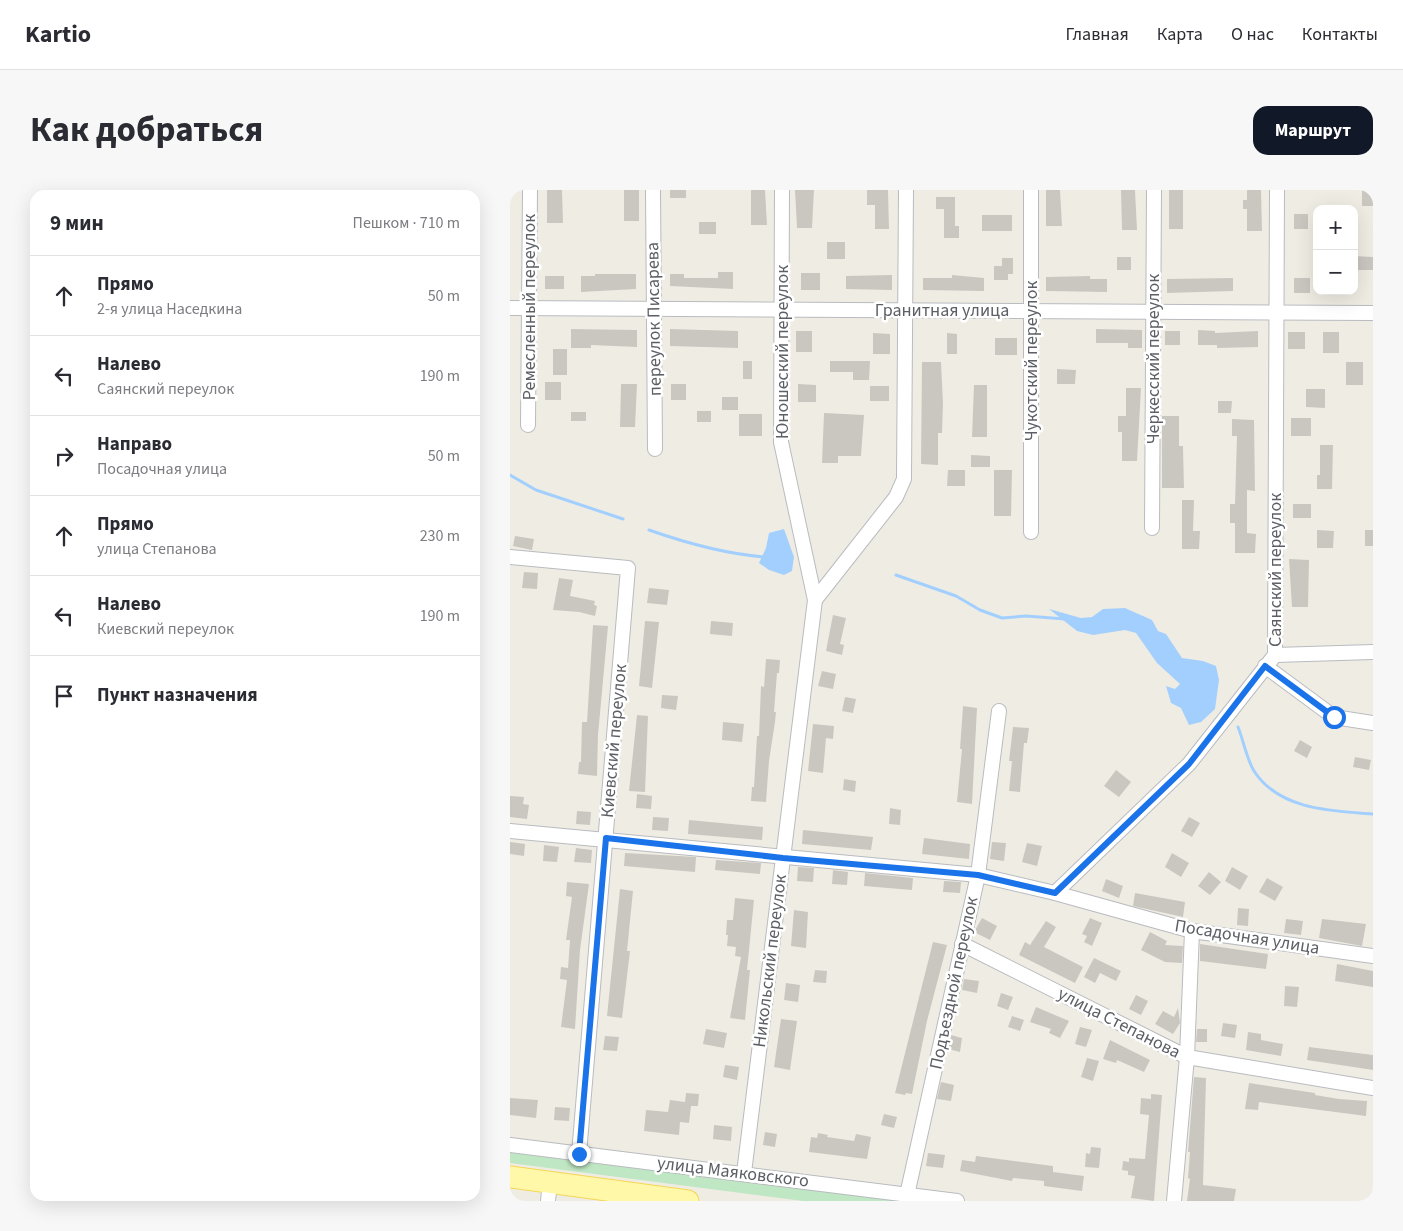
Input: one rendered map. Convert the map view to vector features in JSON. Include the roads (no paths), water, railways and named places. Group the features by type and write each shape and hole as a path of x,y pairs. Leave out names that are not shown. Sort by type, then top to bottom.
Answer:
{"main road":[{"name":"улица Маяковского","path":"510,1177 549,1191 688,1201"}],"street":[{"name":"Ремесленный переулок","path":"528,425 530,190"},
{"name":"переулок Писарева","path":"653,190 652,309 655,449"},
{"name":"Юношеский переулок","path":"782,190 781,442 815,600"},
{"path":"815,600 896,497 904,479 906,190"},
{"name":"Чукотский переулок","path":"1031,190 1031,532"},
{"name":"Черкесский переулок","path":"1152,528 1154,190"},
{"name":"Саянский переулок","path":"1055,893 1189,764 1265,666 1275,656 1277,190"},
{"name":"Гранитная улица","path":"510,308 1373,313"},
{"name":"Киевский переулок","path":"510,557 628,568 579,1154"},
{"name":"Никольский переулок","path":"744,1173 815,600"},
{"path":"1275,656 1373,652"},
{"path":"1265,666 1334,717 1373,722"},
{"name":"Подъездной переулок","path":"907,1195 978,875 999,711"},
{"path":"510,831 606,838 783,858 978,875"},
{"name":"Посадочная улица","path":"978,875 1055,893 1192,931 1373,956"},
{"path":"1174,1201 1187,1057 1192,931"},
{"name":"улица Степанова","path":"962,944 1187,1057 1373,1088"},
{"name":"улица Маяковского","path":"510,1145 956,1201"}],"water":[{"path":"784,529 794,557 792,571 784,575 769,570 759,563 766,548 769,533"},
{"path":"1125,608 1152,620 1158,631 1166,634 1182,658 1203,661 1216,666 1219,680 1215,709 1201,722 1189,725 1181,708 1171,703 1166,686 1175,689 1180,684 1157,663 1136,633 1125,630 1093,635 1077,631 1049,609 1081,618 1092,617 1103,609"}],"waterway":[{"path":"510,475 536,490 623,519"},
{"path":"649,530 706,547 765,557"},
{"path":"896,575 956,596 980,610 1002,618 1026,616 1065,619"},
{"path":"1238,727 1254,771 1277,794 1308,806 1341,812 1373,814"}]}
